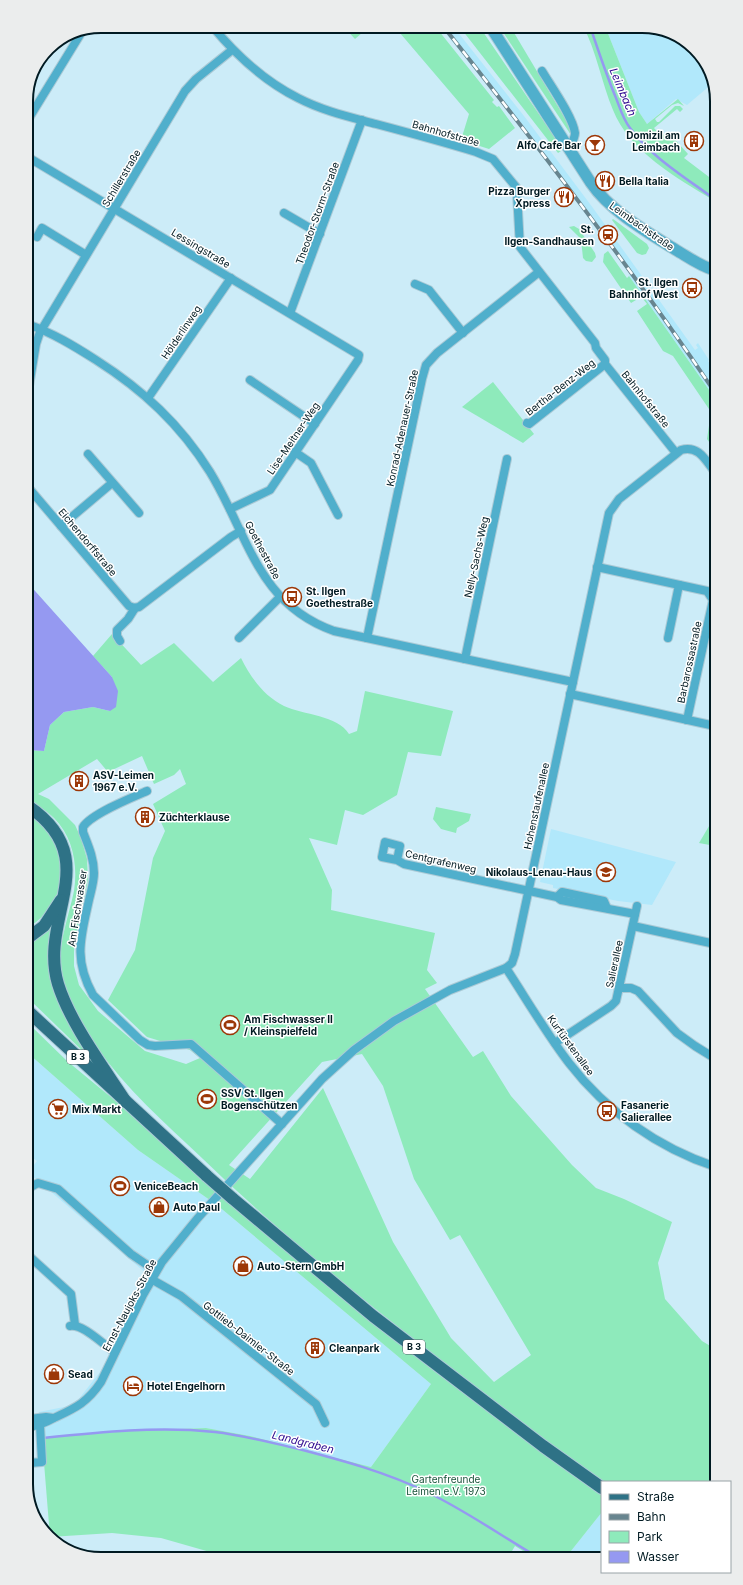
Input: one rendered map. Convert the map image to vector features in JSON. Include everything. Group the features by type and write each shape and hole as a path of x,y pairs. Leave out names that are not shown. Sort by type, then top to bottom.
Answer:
{"main road":[{"path":"33,809 51,826 61,844 65,857 67,873 55,941 54,959 58,984 68,1008 82,1033 126,1102"},
{"path":"33,934 44,926 64,896"},
{"name":"B 3","path":"33,1016 207,1176 374,1316 543,1446 601,1487"}],"street":[{"name":"Bahnhofstraße","path":"218,33 232,50 262,75 295,97 319,108 476,152 492,159 517,190 520,247 595,343 596,348 605,360 605,364 676,453"},
{"name":"Leimbachstraße","path":"495,33 596,190 610,204 669,245 699,264 710,268"},
{"path":"33,111 77,38"},
{"name":"Schillerstraße","path":"41,329 185,91 232,50"},
{"path":"542,71 574,128 574,139 569,148"},
{"name":"Theodor-Storm-Straße","path":"290,313 362,120"},
{"name":"Lessingstraße","path":"33,160 358,354 360,357 358,360"},
{"path":"284,213 320,234"},
{"path":"37,236 42,228 86,255"},
{"name":"Konrad-Adenauer-Straße","path":"367,638 424,371 433,357 539,272"},
{"name":"Hölderlinweg","path":"148,398 231,278"},
{"path":"415,284 429,290 462,333"},
{"name":"Goethestraße","path":"33,326 75,346 112,370 148,398 173,423 198,454 218,485 263,574 280,597 298,613 318,625 334,631 572,682"},
{"path":"33,362 36,344 41,329"},
{"name":"Lise-Meitner-Weg","path":"230,509 270,490 358,360"},
{"name":"Bertha-Benz-Weg","path":"527,423 529,424 605,364"},
{"path":"250,380 315,424"},
{"path":"676,453 687,448 697,451 710,466"},
{"path":"295,452 311,463 338,515"},
{"name":"Hohenstaufenallee","path":"506,968 512,963 515,954 607,519 614,504 619,499 676,453"},
{"path":"88,454 139,513"},
{"name":"Nelly-Sachs-Weg","path":"465,659 507,459"},
{"path":"61,526 112,483"},
{"name":"Eichendorffstraße","path":"33,493 129,606 135,608"},
{"path":"120,641 116,635 117,629 128,620 135,608 241,531"},
{"name":"Barbarossastraße","path":"597,568 707,591 710,596"},
{"path":"668,638 679,585"},
{"path":"239,638 280,597"},
{"name":"Barbarossastraße","path":"687,720 710,634"},
{"path":"570,694 710,725"},
{"name":"Am Fischwasser","path":"148,791 114,806 89,821 83,827 83,832 90,848 94,866 93,883 80,949 81,963 88,987 93,995 143,1042 155,1046 191,1044 282,1124"},
{"name":"Centgrafenweg","path":"397,860 404,864 557,897 562,892 597,899 604,901 608,908 636,910"},
{"name":"Salierallee","path":"554,1043 611,1006 616,1000 636,910"},
{"path":"633,926 710,943"},
{"path":"282,1124 332,1070 354,1050 384,1028 414,1009 450,990 506,968"},
{"name":"Kurfürstenallee","path":"506,968 554,1043 588,1085 627,1120 665,1145 693,1159 710,1165"},
{"path":"619,988 631,988 638,991 677,1033 710,1055"},
{"name":"Ernst-Naujoks-Straße","path":"33,1426 48,1423 53,1418 72,1411 90,1396 101,1382 156,1271 184,1234 282,1124"},
{"path":"33,1185 38,1182 58,1189 131,1254 156,1271"},
{"path":"33,1260 71,1294 73,1326 82,1328 115,1352"},
{"name":"Gottlieb-Daimler-Straße","path":"151,1279 181,1296 316,1404 326,1422"},
{"name":"Ernst-Naujoks-Straße","path":"33,1419 46,1417 53,1418"},
{"path":"33,1463 42,1462 40,1425"}],"shaded area":[{"path":"446,33 459,33 524,116 593,208 695,350 698,348 696,345 698,343 710,364 710,391 629,276 631,275 538,149"},
{"path":"608,33 647,33 664,37 684,47 699,63 703,71 709,87 687,105 676,99 647,124 639,112"},
{"name":"Nikolaus-Lenau-Haus","path":"551,829 676,862 652,905 618,901 553,888 553,885 540,882"},
{"path":"33,1058 138,1150 217,1205 431,1384 371,1467 250,1436 206,1428 127,1431 42,1438 39,1412 74,1405 100,1372 115,1345 148,1275 33,1176 33,1166 37,1161 33,1158"},
{"path":"601,1513 601,1552 570,1552"}],"green space":[{"path":"349,33 362,33 355,39"},
{"path":"400,33 441,33 494,100 492,102 497,107 499,106 515,128 489,149 461,140 469,114"},
{"path":"464,33 484,33 562,148 559,149 561,151 558,153"},
{"path":"504,33 514,33 566,120 571,130 571,135"},
{"path":"587,33 608,33 639,112 647,124 678,99 684,106 678,103 672,105 655,119 657,122 659,122 675,106 680,106 683,109 680,112 677,109 654,128 661,136 663,134 665,136 669,133 688,154 684,158 710,178 710,198 670,173 642,151 620,125 613,110"},
{"path":"613,219 647,244 649,248 646,254 642,255 637,253 612,220"},
{"path":"574,226 579,229 595,253 596,257 592,262 586,261 583,258 581,239 569,227"},
{"path":"608,251 627,278 629,276 710,391 710,411 673,356 663,351 637,311 647,304 636,290 632,293 636,300 631,303 603,262 604,254"},
{"path":"493,382 534,434 523,443 462,407"},
{"path":"710,419 710,443 707,439"},
{"path":"112,634 141,665 174,643 213,682 241,658 249,673 259,686 277,702 292,709 329,719 344,728 349,734 357,731 365,691 453,711 441,756 408,752 397,795 363,815 345,810 337,845 309,838 332,890 331,910 435,933 427,970 437,983 425,989 473,1057 483,1051 511,1096 572,1165 596,1188 624,1199 672,1222 658,1263 665,1299 702,1341 710,1346 710,1481 601,1481 576,1464 385,1317 292,1240 160,1119 120,1077 96,1046 72,1006 61,974 61,945 75,881 73,852 66,834 54,818 33,803 33,750 44,751 50,725 64,712 93,707 110,711 112,677 93,656","holes":["142,756 154,784 174,775 180,769 186,784 153,804 165,831 153,858 135,950 108,1000 147,1037 190,1050 200,1058 186,1064 145,1051 98,1011 79,985 74,966 74,952 75,939 88,880 87,859 81,838 75,825 49,799 38,794 97,759 108,772","362,1054 383,1086 414,1179 450,1240 460,1235 531,1355 494,1382 451,1338 393,1242 323,1088 250,1179 229,1165 322,1062"]},
{"path":"436,807 471,814 469,821 457,828 456,833 441,829 433,819"},
{"path":"33,818 51,834 56,843 61,864 61,881 56,897 48,910 33,924"},
{"path":"710,824 710,845 699,843"},
{"path":"55,924 50,943 48,961 50,979 57,997 95,1063 33,1003 33,939 45,928"},
{"name":"Gartenfreunde Leimen e.V. 1973","path":"33,1028 67,1061 112,1098 223,1198 368,1320 601,1495 601,1513 570,1552 525,1552 515,1546 511,1552 210,1552 161,1538 112,1533 58,1537 49,1528 42,1438 127,1431 206,1428 250,1436 371,1467 431,1384 217,1205 138,1150 33,1058"}],"water":[{"path":"33,589 112,677 118,691 116,707 110,711 93,707 64,712 50,725 44,751 33,750"}],"waterway":[{"name":"Leimbach","path":"592,33 620,110 630,128 658,157 710,196"},
{"name":"Landgraben","path":"43,1438 129,1430 194,1430 235,1435 295,1448 363,1467 429,1493 456,1507 529,1552"}],"railway":[{"path":"448,33 582,206 710,385"}],"place":[{"name":"Domizil am Leimbach","path":"694,141"},
{"name":"Alfo Cafe Bar","path":"595,145"},
{"name":"Bella Italia","path":"605,181"},
{"name":"Pizza Burger Xpress","path":"564,197"},
{"name":"St. Ilgen-Sandhausen","path":"608,235"},
{"name":"St. Ilgen Bahnhof West","path":"692,288"},
{"name":"St. Ilgen Goethestraße","path":"292,597"},
{"name":"ASV-Leimen 1967 e.V.","path":"79,781"},
{"name":"Züchterklause","path":"145,817"},
{"name":"Nikolaus-Lenau-Haus","path":"606,872"},
{"name":"Am Fischwasser II / Kleinspielfeld","path":"230,1025"},
{"name":"SSV St. Ilgen Bogenschützen","path":"207,1099"},
{"name":"Mix Markt","path":"58,1109"},
{"name":"Fasanerie Salierallee","path":"607,1111"},
{"name":"VeniceBeach","path":"120,1186"},
{"name":"Auto Paul","path":"159,1207"},
{"name":"Auto-Stern GmbH","path":"243,1266"},
{"name":"Cleanpark","path":"315,1348"},
{"name":"Sead","path":"54,1374"},
{"name":"Hotel Engelhorn","path":"133,1386"}]}
